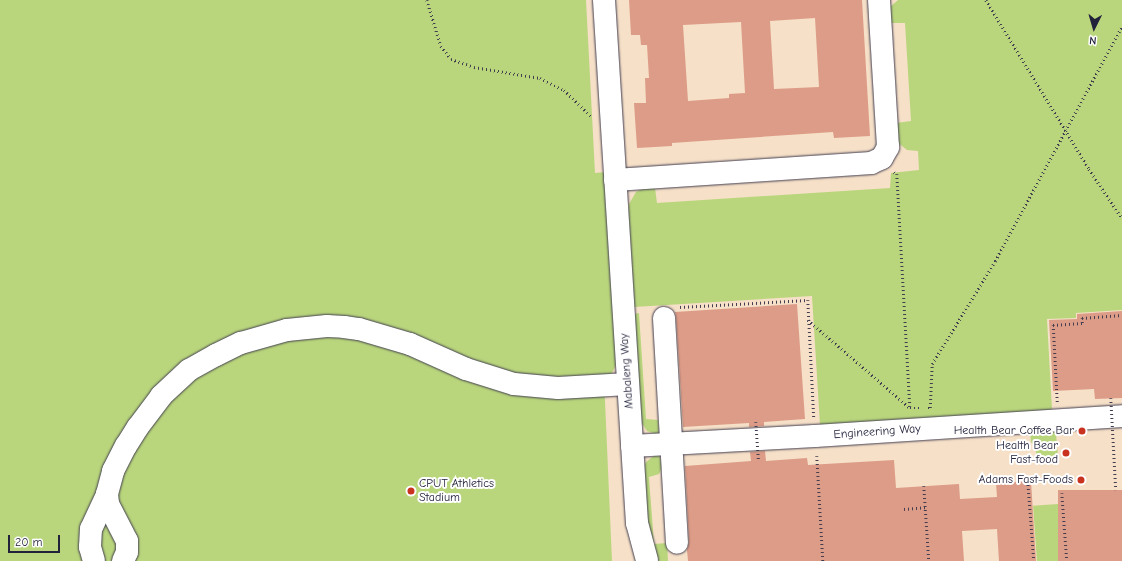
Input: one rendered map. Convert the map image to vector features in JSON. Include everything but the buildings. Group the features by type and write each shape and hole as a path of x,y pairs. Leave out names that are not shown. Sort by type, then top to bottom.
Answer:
{"street":[{"name":"Mabaleng Way","path":"604,0 637,523 647,561"},
{"path":"615,180 870,163 882,158 888,147 879,0"},
{"path":"670,313 671,445 677,543"},
{"path":"94,561 90,547 91,529 107,494 114,470 126,446 138,427 161,396 189,370 241,343 287,330 327,326 360,329 410,344 466,369 514,384 558,388 628,384"},
{"name":"Engineering Way","path":"632,446 671,445 911,430 974,431 1092,423 1122,416"},
{"path":"107,494 108,504 127,541 127,552 123,561"}],"path":[{"path":"427,0 441,46 451,59 474,67 540,78 564,90 593,118"},
{"path":"986,0 1065,129 1122,218"},
{"path":"808,320 910,408 930,408 932,364 995,261 1122,26"},
{"path":"882,158 896,174 911,430"},
{"path":"670,313 808,300 823,561"},
{"path":"1057,391 1053,325 1082,323 1082,318 1122,315"},
{"path":"1111,398 1116,490"},
{"path":"756,422 759,461"},
{"path":"1028,481 1034,561"},
{"path":"924,486 929,561"},
{"path":"1062,493 1067,561"},
{"path":"904,509 925,507"}],"green space":[{"path":"0,0 586,0 595,173 606,172 616,365 612,373 604,378 612,561 0,561"},
{"path":"898,0 1122,0 1122,310 1076,313 1076,318 1047,319 1052,410 820,425 812,296 634,307 628,213 629,204 636,192 646,187 655,188 657,203 890,188 891,173 919,170 918,151 907,150 897,142 896,123 911,121 905,23 891,23 890,7"},
{"path":"639,313 646,419 658,420 659,432 656,434 647,431 641,422 634,314"},
{"path":"1053,430 1056,434 1058,456 1053,459 1037,459 1035,446 1031,442 1030,431"},
{"path":"655,455 660,457 662,467 659,474 649,477 654,544 667,543 668,561 659,561 657,556 647,519 643,468 646,462"},
{"path":"1058,504 1062,561 1037,561 1033,506"}],"place":[{"name":"Health Bear Coffee Bar","path":"1082,431"},
{"name":"Health Bear Fast-food","path":"1066,453"},
{"name":"Adams Fast-Foods","path":"1081,480"},
{"name":"CPUT Athletics Stadium","path":"411,491"}]}
